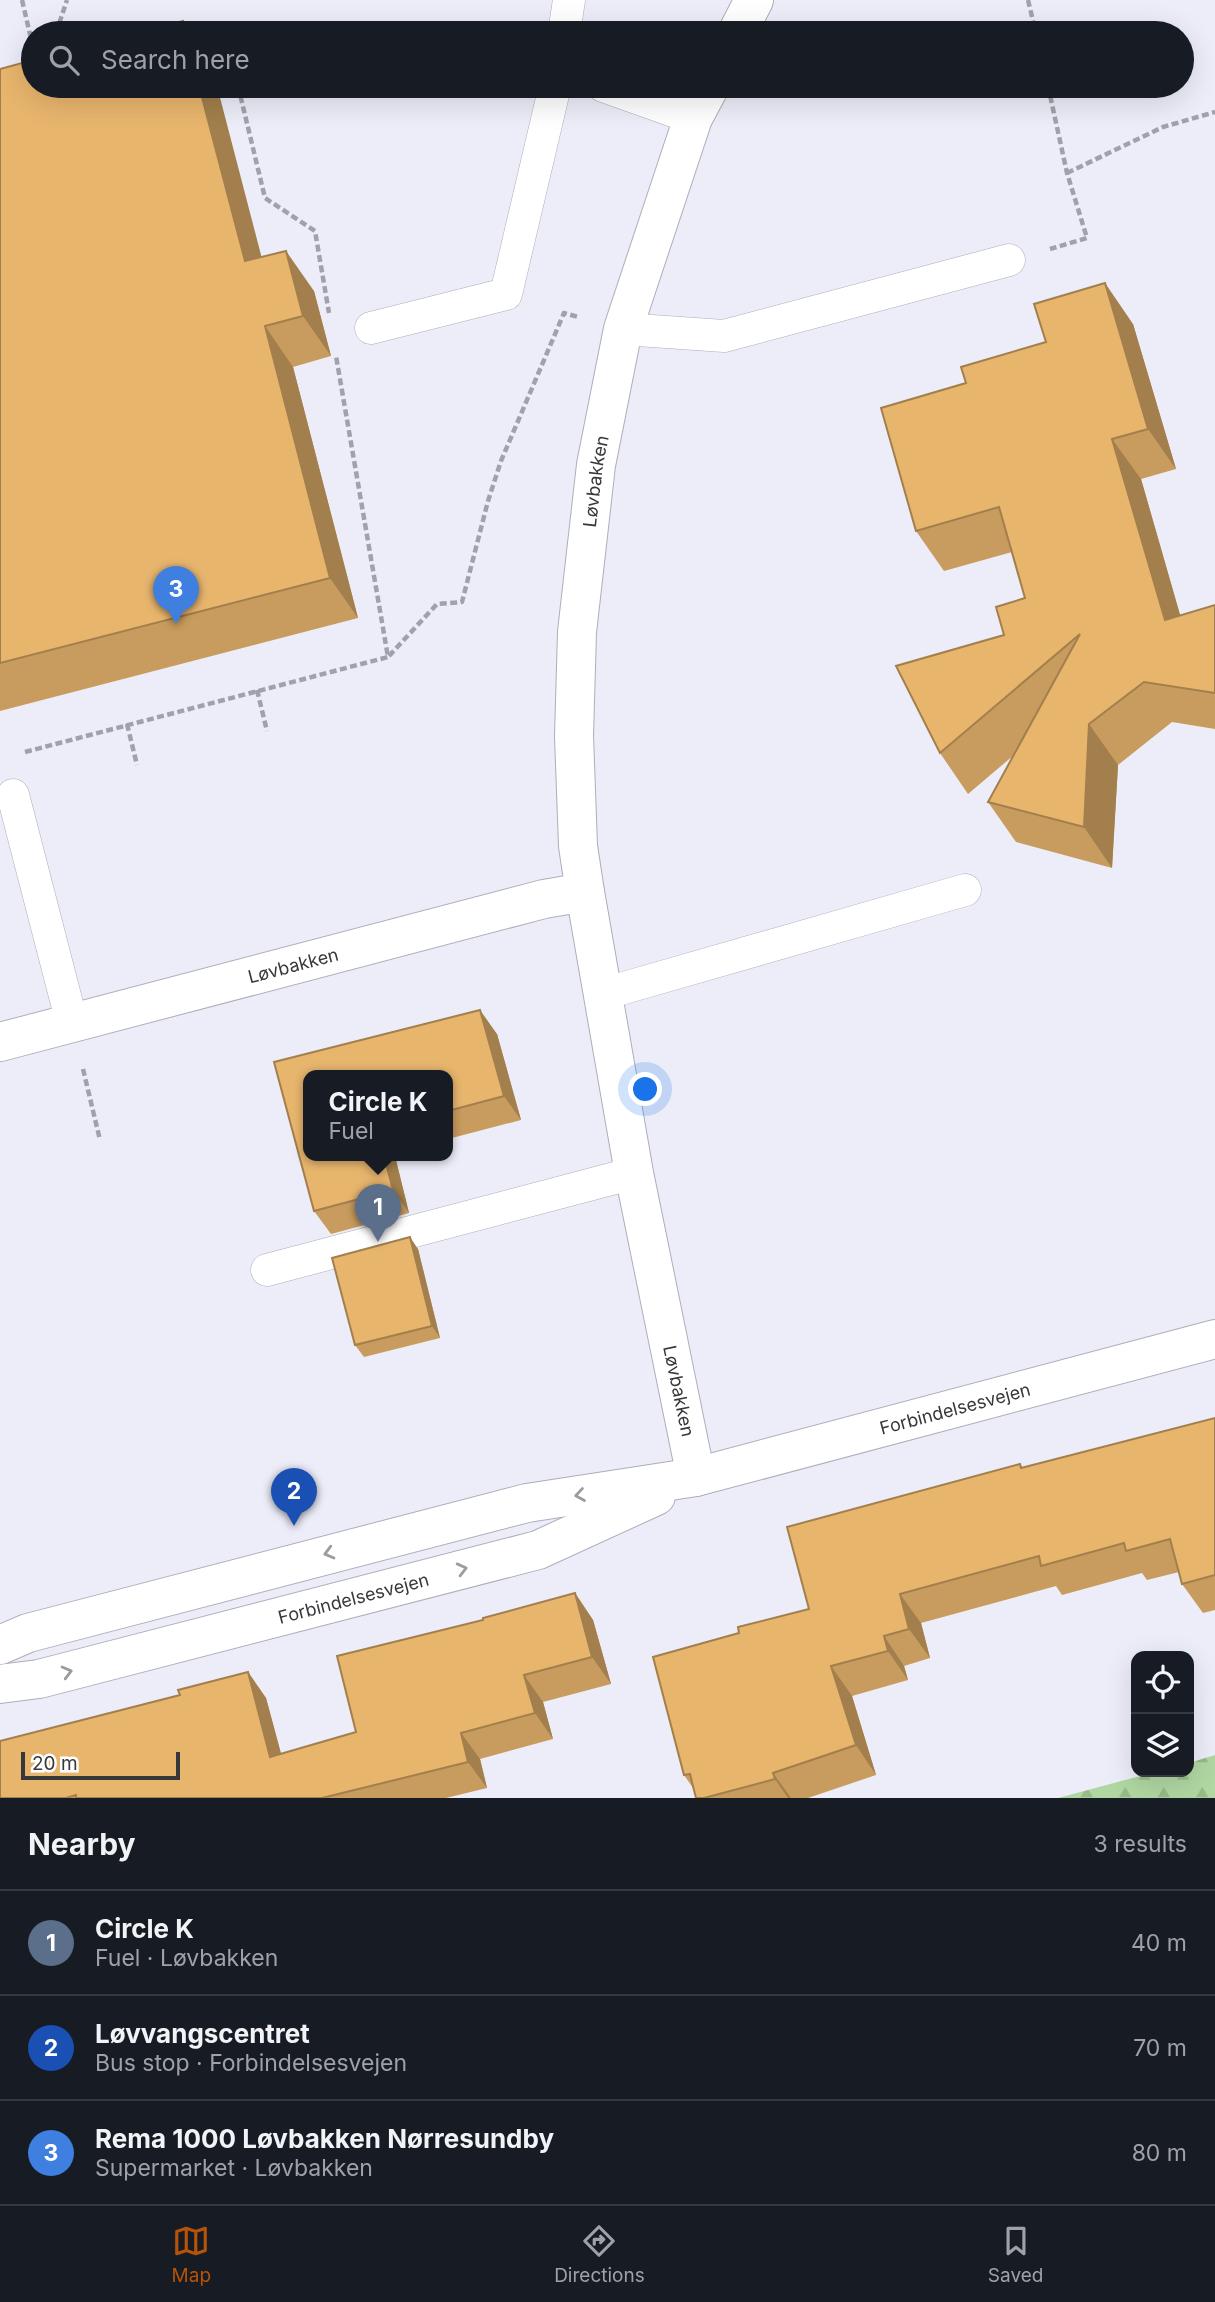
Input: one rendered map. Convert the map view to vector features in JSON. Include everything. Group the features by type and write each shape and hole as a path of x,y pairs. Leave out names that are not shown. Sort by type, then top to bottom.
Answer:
{"street":[{"path":"743,21 754,0"},
{"name":"Løvbakken","path":"696,1477 634,1173 585,892 578,846 574,736 577,632 596,465 623,329 702,102"},
{"name":"Løvbakken","path":"0,1041 544,899 585,892"},
{"name":"Forbindelsesvejen","path":"0,1645 28,1633 517,1505 696,1477 1215,1339"},
{"name":"Forbindelsesvejen","path":"0,1684 39,1679 538,1550 696,1477"}],"lane":[{"path":"566,21 569,0"},
{"path":"371,328 506,294 552,98"},
{"path":"677,98 702,102"},
{"path":"623,329 724,336 1009,260"},
{"path":"13,795 72,1023"},
{"path":"603,994 965,890"},
{"path":"267,1270 634,1173"}],"path":[{"path":"22,0 27,21"},
{"path":"60,21 67,0"},
{"path":"1028,0 1033,21"},
{"path":"241,98 265,198 315,231 330,320"},
{"path":"1009,260 1087,238 1067,173 1051,98"},
{"path":"1067,173 1163,127 1215,112"},
{"path":"15,754 388,657 437,604 462,601 501,461 564,313 623,329"},
{"path":"335,347 388,657"},
{"path":"257,690 267,731"},
{"path":"127,724 137,765"},
{"path":"72,1023 100,1140"}],"green space":[{"path":"1215,1755 1215,1798 1058,1798 1136,1777 1194,1777 1194,1761"}],"building":[{"path":"21,63 21,98 202,98 245,261 286,251 303,316 265,326 330,578 0,663 0,69"},
{"path":"1105,283 1148,429 1112,439 1165,620 1215,605 1215,693 1144,682 1089,724 1084,827 988,802 1080,634 940,753 896,666 1004,635 996,607 1025,598 999,507 916,531 881,408 966,383 961,367 1046,342 1034,304"},
{"path":"480,1010 504,1096 453,1110 453,1070 303,1070 303,1161 385,1161 393,1190 314,1211 274,1062"},
{"path":"410,1237 432,1326 355,1345 332,1258"},
{"path":"1215,1418 1215,1575 1182,1584 1170,1539 1126,1551 1124,1543 1041,1566 1039,1556 900,1594 909,1629 884,1636 888,1651 831,1666 856,1745 773,1773 775,1779 696,1798 690,1774 684,1775 653,1657 739,1633 738,1627 809,1609 787,1527 1020,1464 1021,1468"},
{"path":"575,1593 592,1657 524,1675 535,1713 461,1733 468,1762 322,1798 76,1798 76,1795 66,1798 0,1798 0,1741 180,1695 178,1690 248,1672 270,1757 356,1732 337,1656 483,1620"}],"place":[{"name":"Rema 1000 Løvbakken Nørresundby","path":"176,624"},
{"name":"Circle K","path":"378,1242"},
{"name":"Løvvangscentret","path":"294,1526"}]}
